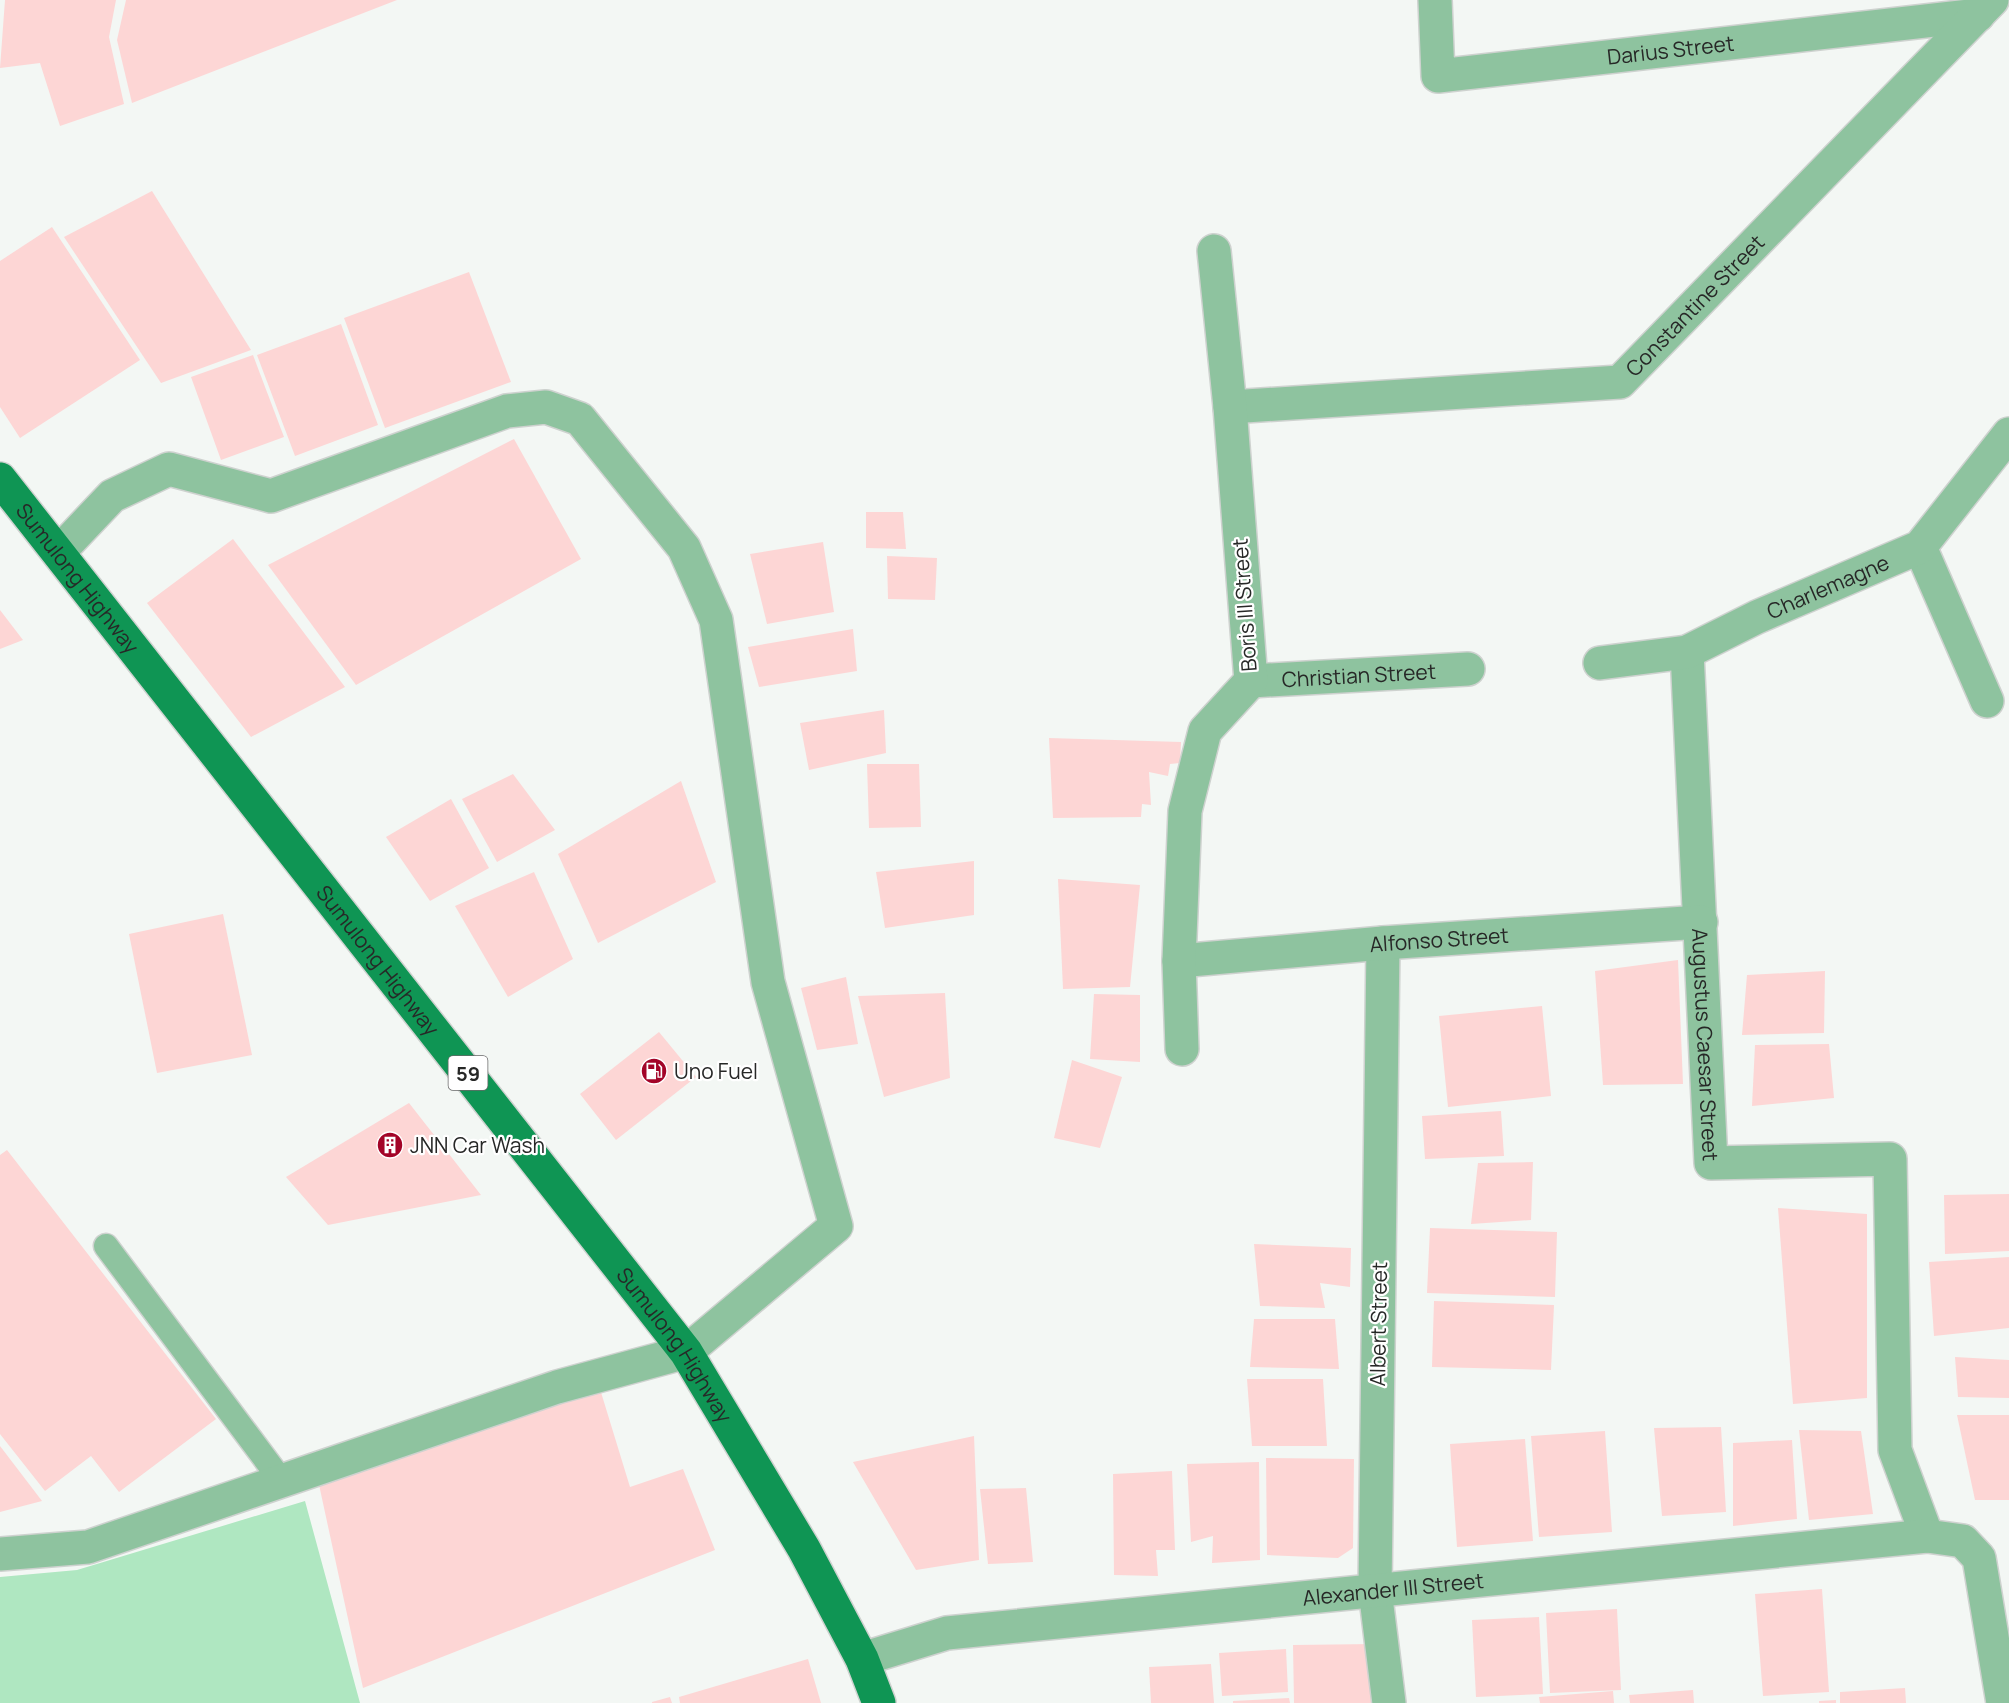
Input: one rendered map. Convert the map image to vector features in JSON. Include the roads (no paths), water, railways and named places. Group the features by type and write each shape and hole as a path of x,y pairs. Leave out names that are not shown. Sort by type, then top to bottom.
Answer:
{"main road":[{"name":"Sumulong Highway","path":"0,479 686,1352 804,1549 862,1659 879,1703"}],"street":[{"name":"Darius Street","path":"1435,0 1438,76 1985,8"},
{"name":"Constantine Street","path":"1230,407 1620,382 1985,8"},
{"name":"Boris III Street","path":"1182,1049 1179,961 1187,800 1205,730 1251,681 1230,407 1214,251"},
{"path":"0,1554 88,1546 557,1387 686,1352 836,1226 768,982 716,620 684,548 580,419 546,407 507,411 271,496 168,469 112,496 59,552"},
{"name":"Charlemagne","path":"1600,663 1687,652 1757,617 1920,547 2007,441"},
{"path":"1920,547 1987,701"},
{"name":"Augustus Caesar Street","path":"1687,652 1712,1163 1890,1159 1895,1450 1927,1536"},
{"name":"Christian Street","path":"1251,681 1468,669"},
{"name":"Alfonso Street","path":"1179,961 1383,943 1701,922"},
{"name":"Albert Street","path":"1383,943 1375,1590 1389,1703"},
{"name":"Alexander III Street","path":"862,1659 947,1633 1927,1536 1964,1542 1979,1558 2002,1703"}],"lane":[{"path":"106,1246 281,1480"}],"place":[{"name":"Uno Fuel","path":"654,1071"},
{"name":"JNN Car Wash","path":"390,1145"}]}
